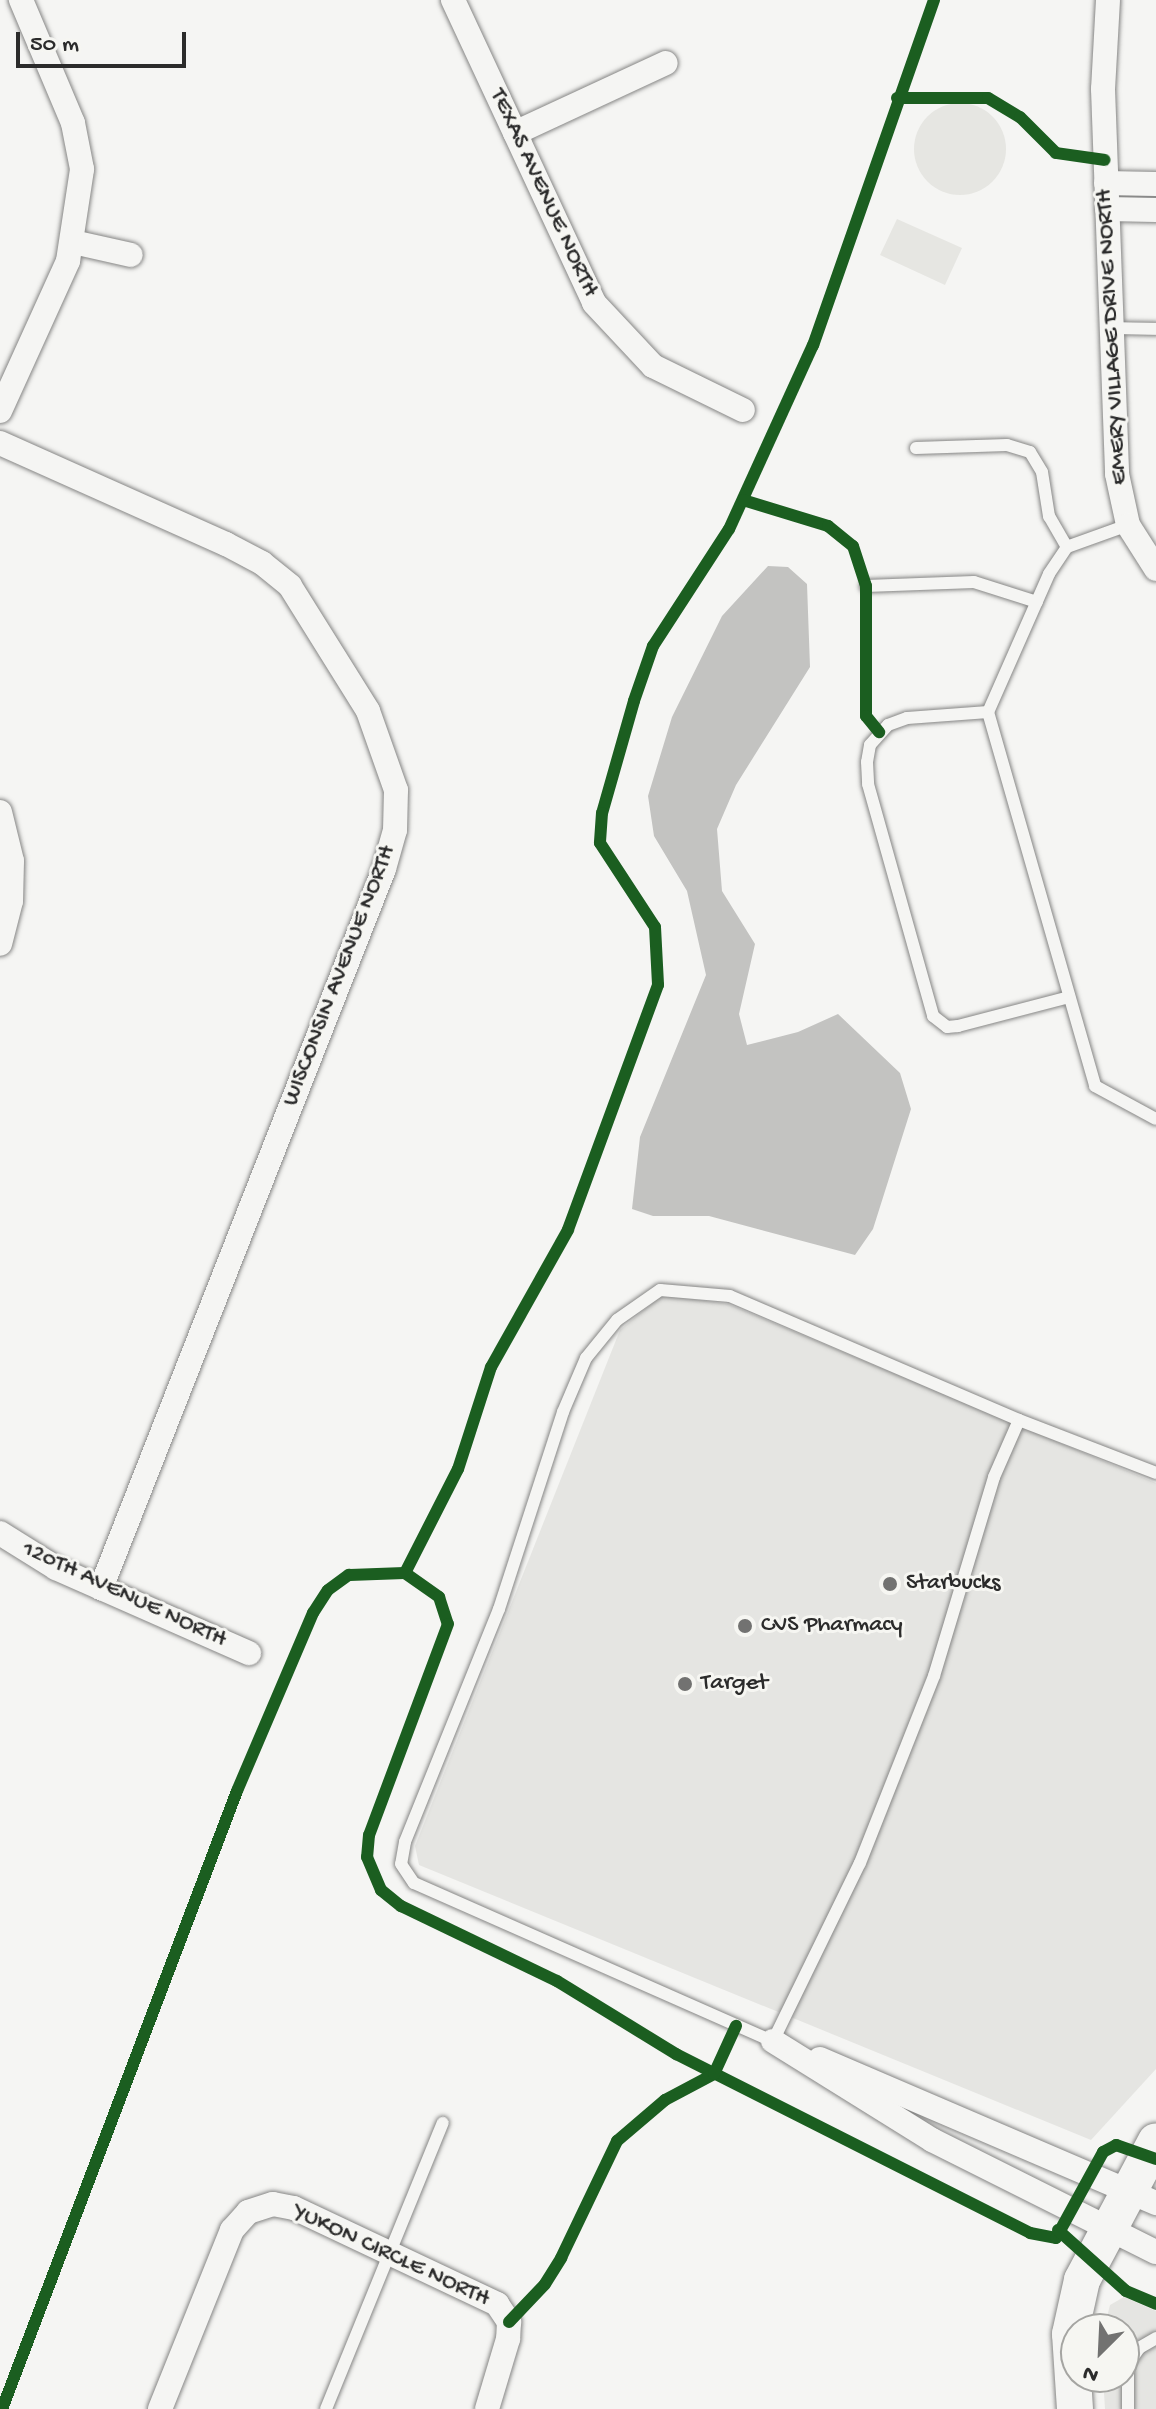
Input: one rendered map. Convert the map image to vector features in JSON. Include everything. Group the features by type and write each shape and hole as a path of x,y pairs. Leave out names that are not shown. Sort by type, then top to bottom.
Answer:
{"street":[{"path":"0,411 73,242 82,169 73,123 21,0"},
{"name":"TEXAS AVENUE NORTH","path":"453,0 594,303 653,366 743,410"},
{"name":"EMERY VILLAGE DRIVE NORTH","path":"1108,0 1103,89 1117,474 1128,525 1156,569"},
{"path":"515,133 666,63"},
{"path":"1106,183 1156,184"},
{"path":"1107,209 1156,210"},
{"path":"73,242 131,255"},
{"name":"WISCONSIN AVENUE NORTH","path":"0,443 226,544 290,586 368,711 396,790 395,830 384,869 101,1588"},
{"path":"0,812 12,861 11,901 0,944"},
{"name":"120TH AVENUE NORTH","path":"0,1533 24,1551 249,1653"},
{"path":"773,2041 1141,2197"},
{"path":"773,2041 932,2140 1107,2231 1156,2252"},
{"path":"1075,2409 1069,2365 1074,2308 1107,2231 1141,2197 1156,2141"},
{"name":"YUKON CIRCLE NORTH","path":"160,2409 227,2241 248,2212 273,2204 294,2208 471,2288 497,2304 509,2322 487,2409"}],"lane":[{"path":"1110,328 1156,329"},
{"path":"916,448 1007,445 1030,452 1039,461 1053,526 1067,547"},
{"path":"1128,525 1067,547 1037,602 988,712 1095,1086 1156,1119"},
{"path":"866,586 974,582 1037,602"},
{"path":"988,712 907,718 888,725 870,745 868,784 933,1016 947,1027 958,1026 1069,997"},
{"path":"1019,1420 994,1477 934,1676 860,1863 773,2041 434,1895 414,1883 401,1864 405,1842 533,1516 542,1468 563,1412 586,1358 617,1320 660,1290 730,1296 1019,1420 1156,1473"},
{"path":"326,2409 388,2251 443,2123"},
{"path":"1128,2409 1128,2364 1139,2348 1156,2338"}],"shaded area":[{"path":"960,103 978,106 993,116 1003,131 1006,149 1003,167 993,182 978,192 960,195 942,192 927,182 917,167 914,149 917,131 927,116 942,106"},
{"path":"897,219 962,248 945,285 880,255"},
{"path":"768,566 788,567 807,584 810,667 736,785 717,829 722,891 755,944 739,1014 747,1045 798,1032 838,1014 900,1073 911,1109 873,1229 855,1255 709,1216 653,1216 632,1209 640,1137 706,975 687,891 654,836 648,796 672,717 722,616"},
{"path":"662,1295 728,1304 1156,1483 1156,2069 1091,2140 419,1865 415,1846 620,1330"},
{"path":"1124,2297 1156,2311 1156,2409 1105,2409 1104,2393 1140,2393 1140,2313 1108,2313 1110,2305"}],"cycle path":[{"path":"934,0 813,345 729,529 653,646 634,701 602,813 600,843 655,927 658,985 568,1230 491,1367 458,1469 405,1573 439,1597 448,1624 369,1835 367,1857 381,1890 401,1906 557,1981 676,2054 1030,2233 1056,2238 1103,2152 1116,2145 1156,2159"},
{"path":"897,98 988,98 1020,117 1056,153 1105,160"},
{"path":"743,500 828,526 853,546 866,586 866,716 879,732"},
{"path":"2,2409 237,1791 313,1613 328,1590 349,1575 405,1573"},
{"path":"509,2322 545,2284 561,2258 617,2141 665,2100 714,2074 736,2026"},
{"path":"1058,2230 1126,2291 1156,2304"}],"place":[{"name":"Starbucks","path":"890,1584"},
{"name":"CVS Pharmacy","path":"745,1626"},
{"name":"Target","path":"685,1684"}]}
